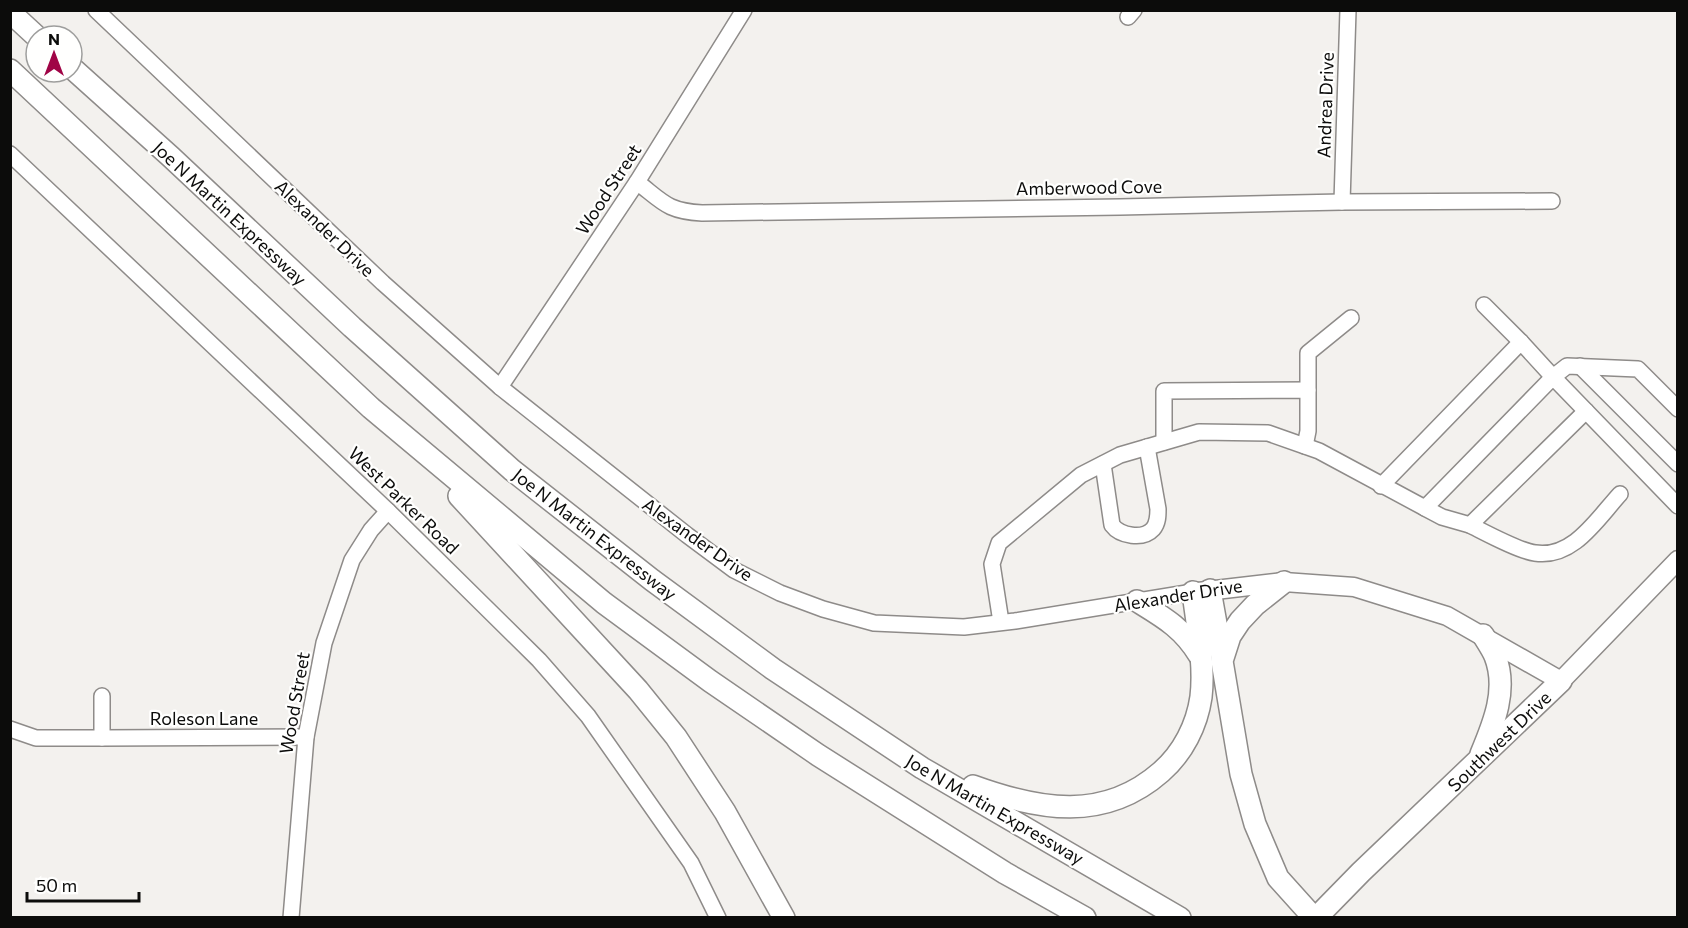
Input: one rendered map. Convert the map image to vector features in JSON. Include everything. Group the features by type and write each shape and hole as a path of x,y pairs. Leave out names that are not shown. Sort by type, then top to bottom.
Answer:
{"highway":[{"path":"10,12 24,25"},
{"path":"10,70 285,330 408,440 604,603 710,681 818,755 1005,873 1085,918"},
{"name":"Joe N Martin Expressway","path":"84,80 171,157 352,327 512,470 652,580 773,669 922,768 1180,918"},
{"path":"408,440 562,610 639,690 676,737 725,812 784,918"},
{"path":"1222,661 1230,636 1246,613 1284,582"},
{"path":"922,768 999,796 1041,805 1081,807 1114,801 1137,790 1151,781 1181,751 1196,720 1201,699 1202,591"},
{"path":"1202,591 1222,661 1235,745 1255,824 1278,878 1315,918"},
{"path":"1137,601 1174,625 1185,635 1200,657"},
{"path":"1479,760 1497,714 1500,690 1495,656 1483,635"},
{"name":"Southwest Drive","path":"1315,918 1360,872 1562,681"}],"main road":[{"name":"Southwest Drive","path":"1562,681 1677,560"},
{"name":"Alexander Drive","path":"1202,591 1284,582 1354,587 1447,616 1562,681"}],"street":[{"name":"Alexander Drive","path":"96,10 383,283 500,387 687,535 735,570 780,593 823,609 874,623 964,627 1202,591"},
{"name":"Wood Street","path":"500,387 637,182 744,10"},
{"name":"Andrea Drive","path":"1342,202 1348,10"},
{"name":"West Parker Road","path":"10,154 388,512 539,660 588,716 691,863 718,918"},
{"name":"Amberwood Cove","path":"637,182 666,205 682,212 702,213 1342,202 1552,201"},
{"path":"1484,305 1677,506"},
{"path":"1305,446 1308,431 1308,353 1351,318"},
{"path":"1381,486 1521,342"},
{"path":"1425,508 1553,377 1567,366 1638,369 1677,409"},
{"path":"1580,366 1677,464"},
{"path":"1164,442 1164,391 1308,390"},
{"path":"1470,525 1586,411"},
{"path":"1001,622 993,564 999,543 1081,475 1104,470 1120,455 1148,454 1164,442 1199,432 1268,434 1319,451 1442,517 1470,525 1534,553 1558,552 1574,543 1620,494"},
{"path":"1104,470 1112,525 1116,531 1125,535 1146,533 1153,529 1158,519 1148,454"},
{"name":"Wood Street","path":"291,918 306,737 324,643 352,560 363,542 388,512"},
{"path":"102,696 102,738"},
{"name":"Roleson Lane","path":"10,729 36,738 306,737"}]}
